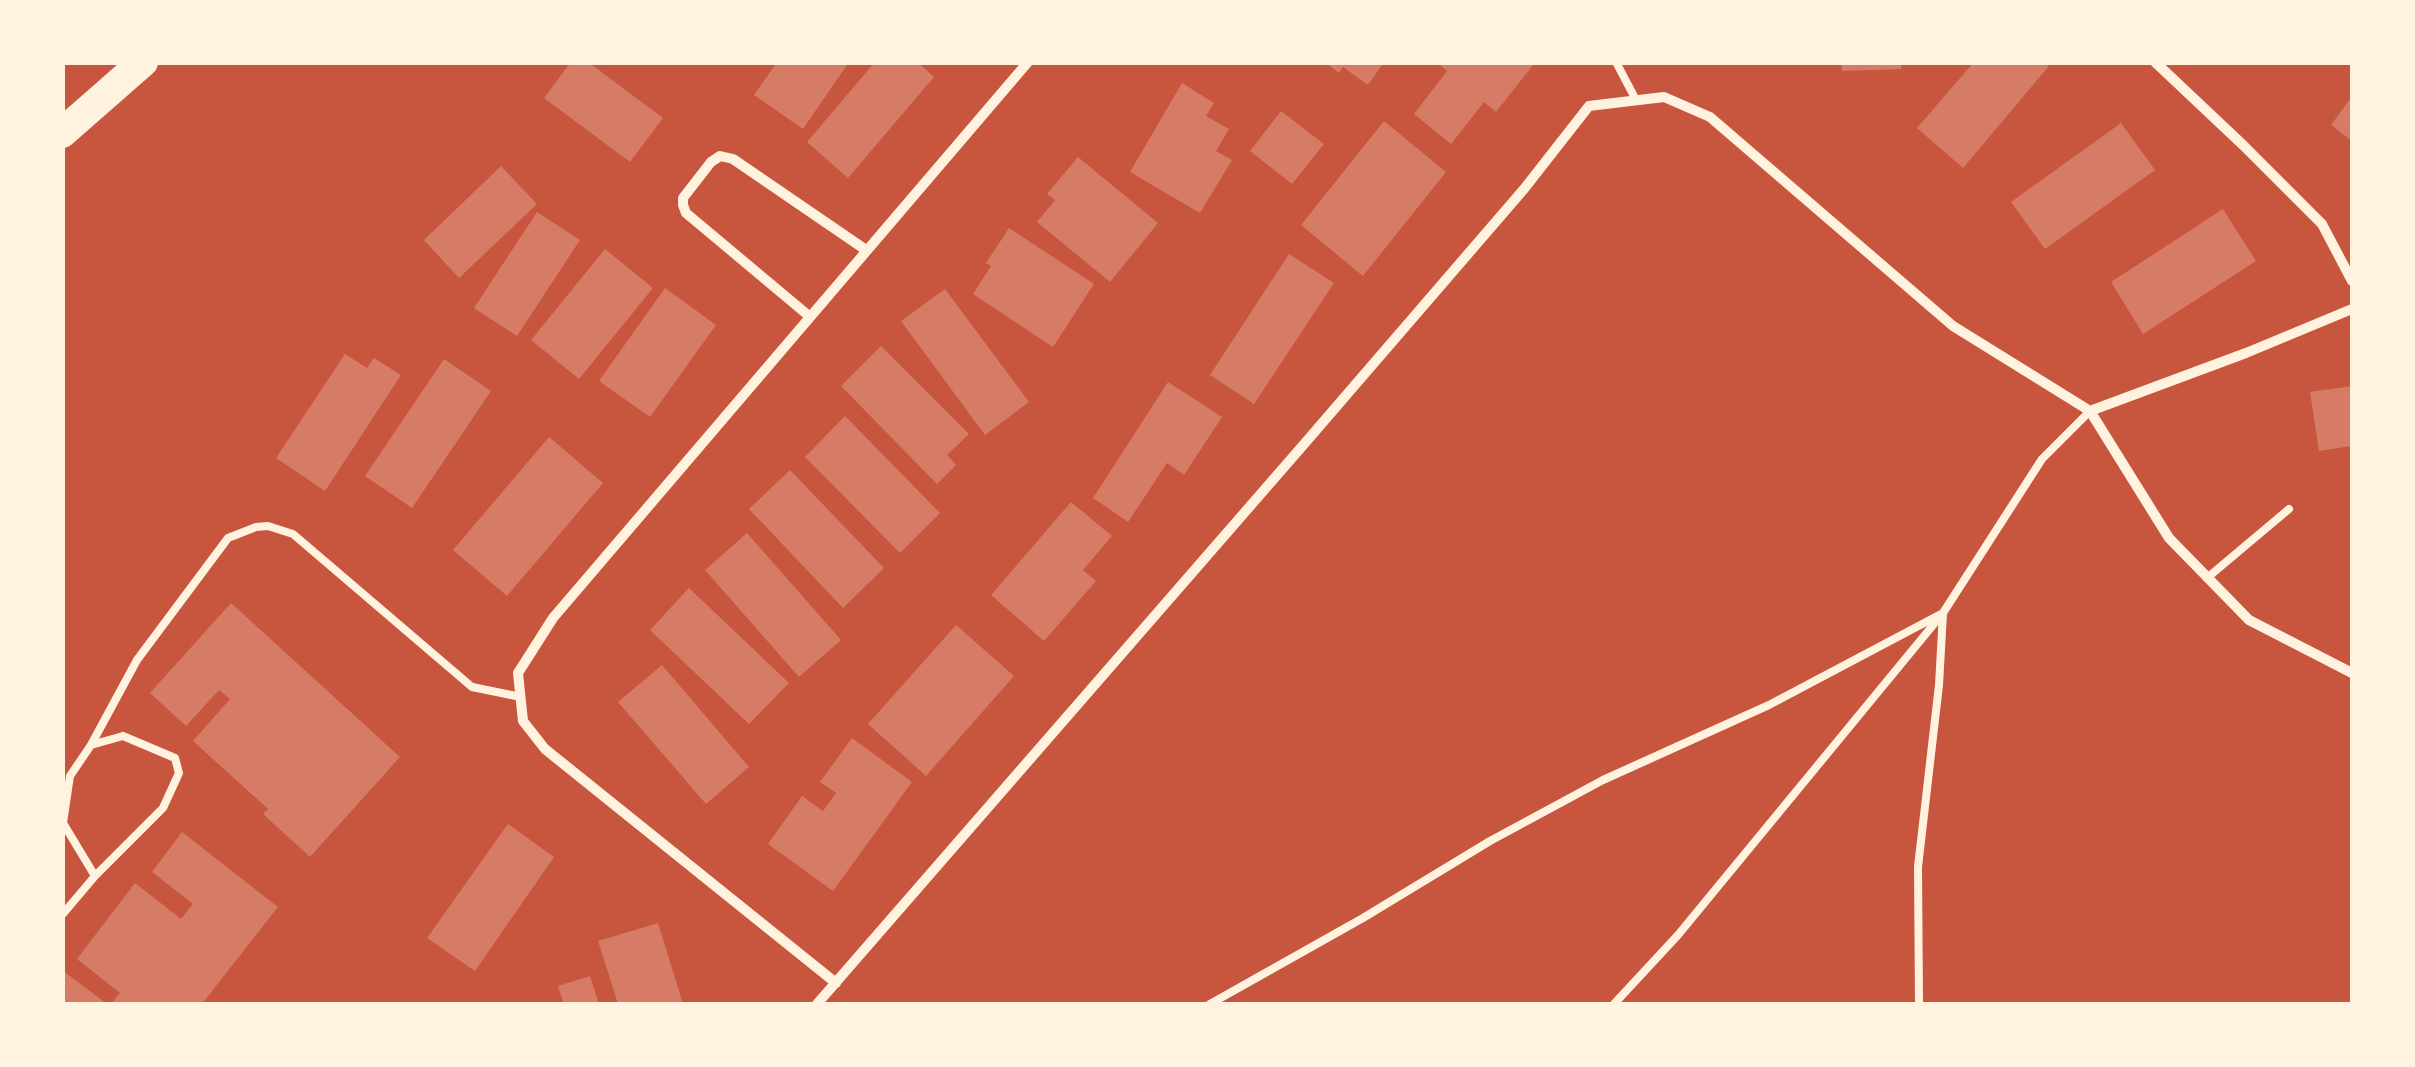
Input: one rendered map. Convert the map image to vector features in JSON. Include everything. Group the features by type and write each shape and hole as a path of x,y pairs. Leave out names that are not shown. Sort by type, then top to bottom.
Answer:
{"highway":[{"path":"62,133 143,62"}],"street":[{"path":"836,983 545,749 523,721 518,673 552,618 1028,62"},
{"path":"2155,62 2322,224 2352,281"},
{"path":"817,1004 1524,189 1589,106 1664,97 1710,117 1953,326 2090,410 2170,538 2249,620 2352,673"},
{"path":"809,316 686,213 683,198 710,162 720,156 733,159 866,250"},
{"path":"2090,410 2352,309"}],"lane":[{"path":"1616,62 1636,100"},
{"path":"1614,1004 1678,935 1944,613 2042,459 2090,410"},
{"path":"2208,578 2289,508"},
{"path":"95,876 62,823 70,776 137,660 228,538 268,526 293,534 472,687 521,696"},
{"path":"1210,1004 1603,780 1769,705 1944,613"},
{"path":"1919,1004 1918,867 1940,685 1944,613"},
{"path":"62,914 163,808 180,773 174,758 123,736 91,745"}],"building":[{"path":"571,62 588,62 663,118 630,162 544,98"},
{"path":"777,62 849,62 803,129 754,95"},
{"path":"875,62 917,62 934,77 848,178 807,142"},
{"path":"1325,62 1384,62 1368,85 1343,67 1339,73"},
{"path":"1841,62 1901,62 1901,69 1842,71"},
{"path":"1974,62 2045,62 2049,66 1963,168 1917,128"},
{"path":"1440,65 1533,65 1496,112 1484,102 1451,144 1414,114 1447,71"},
{"path":"1182,83 1214,103 1206,116 1229,129 1216,151 1232,160 1200,213 1130,172"},
{"path":"2352,96 2352,141 2331,125"},
{"path":"1281,111 1324,144 1292,184 1250,151"},
{"path":"1384,121 1446,172 1363,276 1301,225"},
{"path":"2121,123 2155,170 2045,249 2011,202"},
{"path":"1078,157 1158,223 1110,282 1037,222 1055,200 1047,194"},
{"path":"501,166 537,204 459,278 424,240"},
{"path":"2223,209 2256,261 2143,334 2111,282"},
{"path":"537,212 580,240 517,336 474,308"},
{"path":"1009,228 1094,284 1053,347 973,294 991,266 986,263"},
{"path":"605,249 653,288 579,379 531,340"},
{"path":"1289,254 1334,283 1254,404 1210,375"},
{"path":"665,288 716,325 650,417 599,381"},
{"path":"945,289 1029,402 985,435 901,321"},
{"path":"881,346 969,434 947,455 956,465 937,484 841,386"},
{"path":"345,354 367,368 374,358 401,375 325,491 276,458"},
{"path":"444,359 491,391 412,508 365,476"},
{"path":"1168,382 1222,417 1184,475 1167,463 1128,522 1093,498"},
{"path":"2352,386 2352,446 2319,451 2310,392"},
{"path":"845,416 940,513 900,553 805,457"},
{"path":"549,437 603,483 507,596 453,550"},
{"path":"790,470 884,568 843,608 749,509"},
{"path":"1071,502 1112,536 1083,570 1096,581 1044,641 991,595"},
{"path":"747,533 841,640 799,677 705,570"},
{"path":"689,588 789,683 749,724 650,630"},
{"path":"231,603 400,757 310,857 263,814 268,809 193,741 230,699 219,690 186,726 150,693"},
{"path":"956,625 1014,676 926,776 868,724"},
{"path":"662,665 749,767 706,804 618,702"},
{"path":"852,738 912,782 833,891 768,844 802,796 823,811 836,793 820,782"},
{"path":"508,824 554,857 475,971 427,938"},
{"path":"182,832 278,907 202,1004 111,1004 120,993 77,959 135,883 181,919 193,904 152,872"},
{"path":"658,923 683,1004 618,1004 598,941"},
{"path":"62,970 107,1004 62,1004"},
{"path":"590,976 599,1004 564,1004 558,986"}]}
